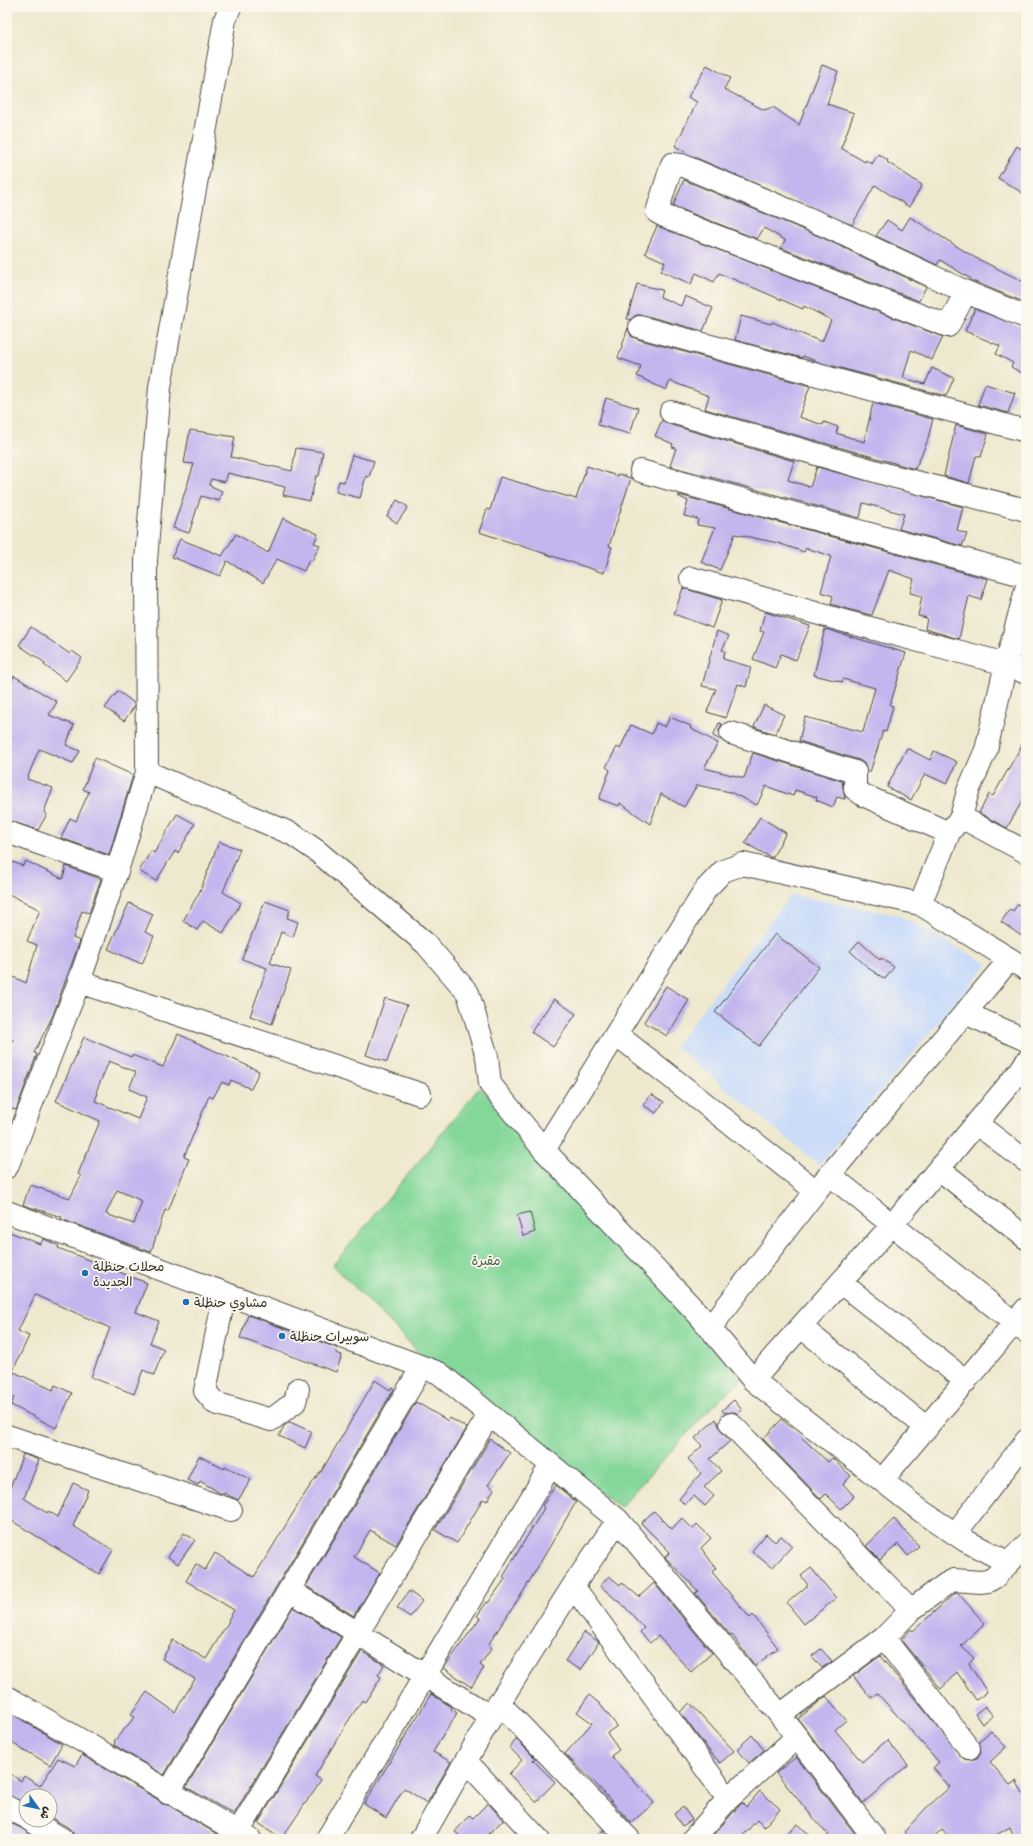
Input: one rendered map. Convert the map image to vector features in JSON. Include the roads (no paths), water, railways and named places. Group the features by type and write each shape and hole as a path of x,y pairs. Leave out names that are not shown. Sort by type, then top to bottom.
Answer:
{"street":[{"path":"7,1167 79,982 117,871 147,772 146,560 160,387 226,20 230,7"},
{"path":"966,292 948,326 664,216 657,212 672,164 681,164 826,226 966,292 1026,317"},
{"path":"640,327 1026,431"},
{"path":"671,412 892,476 1026,510"},
{"path":"641,471 789,513 839,525 1026,576"},
{"path":"691,578 1006,664 1026,672"},
{"path":"920,904 986,750 1006,664 1026,590"},
{"path":"731,733 855,772 855,790 863,795 955,825 1026,852"},
{"path":"147,772 292,834 317,851 426,944 468,993 487,1057 490,1084 544,1150 710,1328 753,1380 882,1480 955,1534 1009,1563"},
{"path":"7,832 117,871"},
{"path":"544,1150 706,889 723,871 744,864 920,904 1018,964 965,1012 816,1191 710,1328"},
{"path":"79,982 420,1094"},
{"path":"965,1012 1026,1040"},
{"path":"616,1034 816,1191"},
{"path":"753,1380 892,1225 1024,1070"},
{"path":"977,1124 1026,1161"},
{"path":"939,1168 1026,1238"},
{"path":"830,1175 892,1225 1022,1321 966,1381 882,1480"},
{"path":"7,1212 439,1373 618,1520 780,1714 875,1839"},
{"path":"841,1282 966,1381"},
{"path":"224,1293 206,1391 216,1403 271,1420 295,1402 298,1390"},
{"path":"801,1327 927,1428"},
{"path":"168,1792 422,1367"},
{"path":"7,1697 241,1837 356,1634 489,1415"},
{"path":"731,1424 911,1610"},
{"path":"7,1436 231,1510"},
{"path":"955,1534 1026,1441"},
{"path":"327,1839 551,1465"},
{"path":"421,1839 495,1710 573,1586 618,1520"},
{"path":"780,1714 884,1638 911,1610 954,1580 980,1582 988,1581 996,1577 1026,1545"},
{"path":"573,1586 728,1799"},
{"path":"289,1590 356,1634 425,1676 495,1710 629,1839"},
{"path":"884,1638 968,1748"},
{"path":"695,1839 728,1799 798,1737"},
{"path":"466,1761 538,1839"},
{"path":"7,1807 18,1813"},
{"path":"43,1828 62,1839"}],"place":[{"name":"محلات حنظلة الجديدة","path":"85,1273"},
{"name":"مشاوي حنظلة","path":"186,1302"},
{"name":"سوبيرات حنظلة","path":"282,1336"}],"park label":[{"name":"مقبرة","path":"486,1260"}]}
